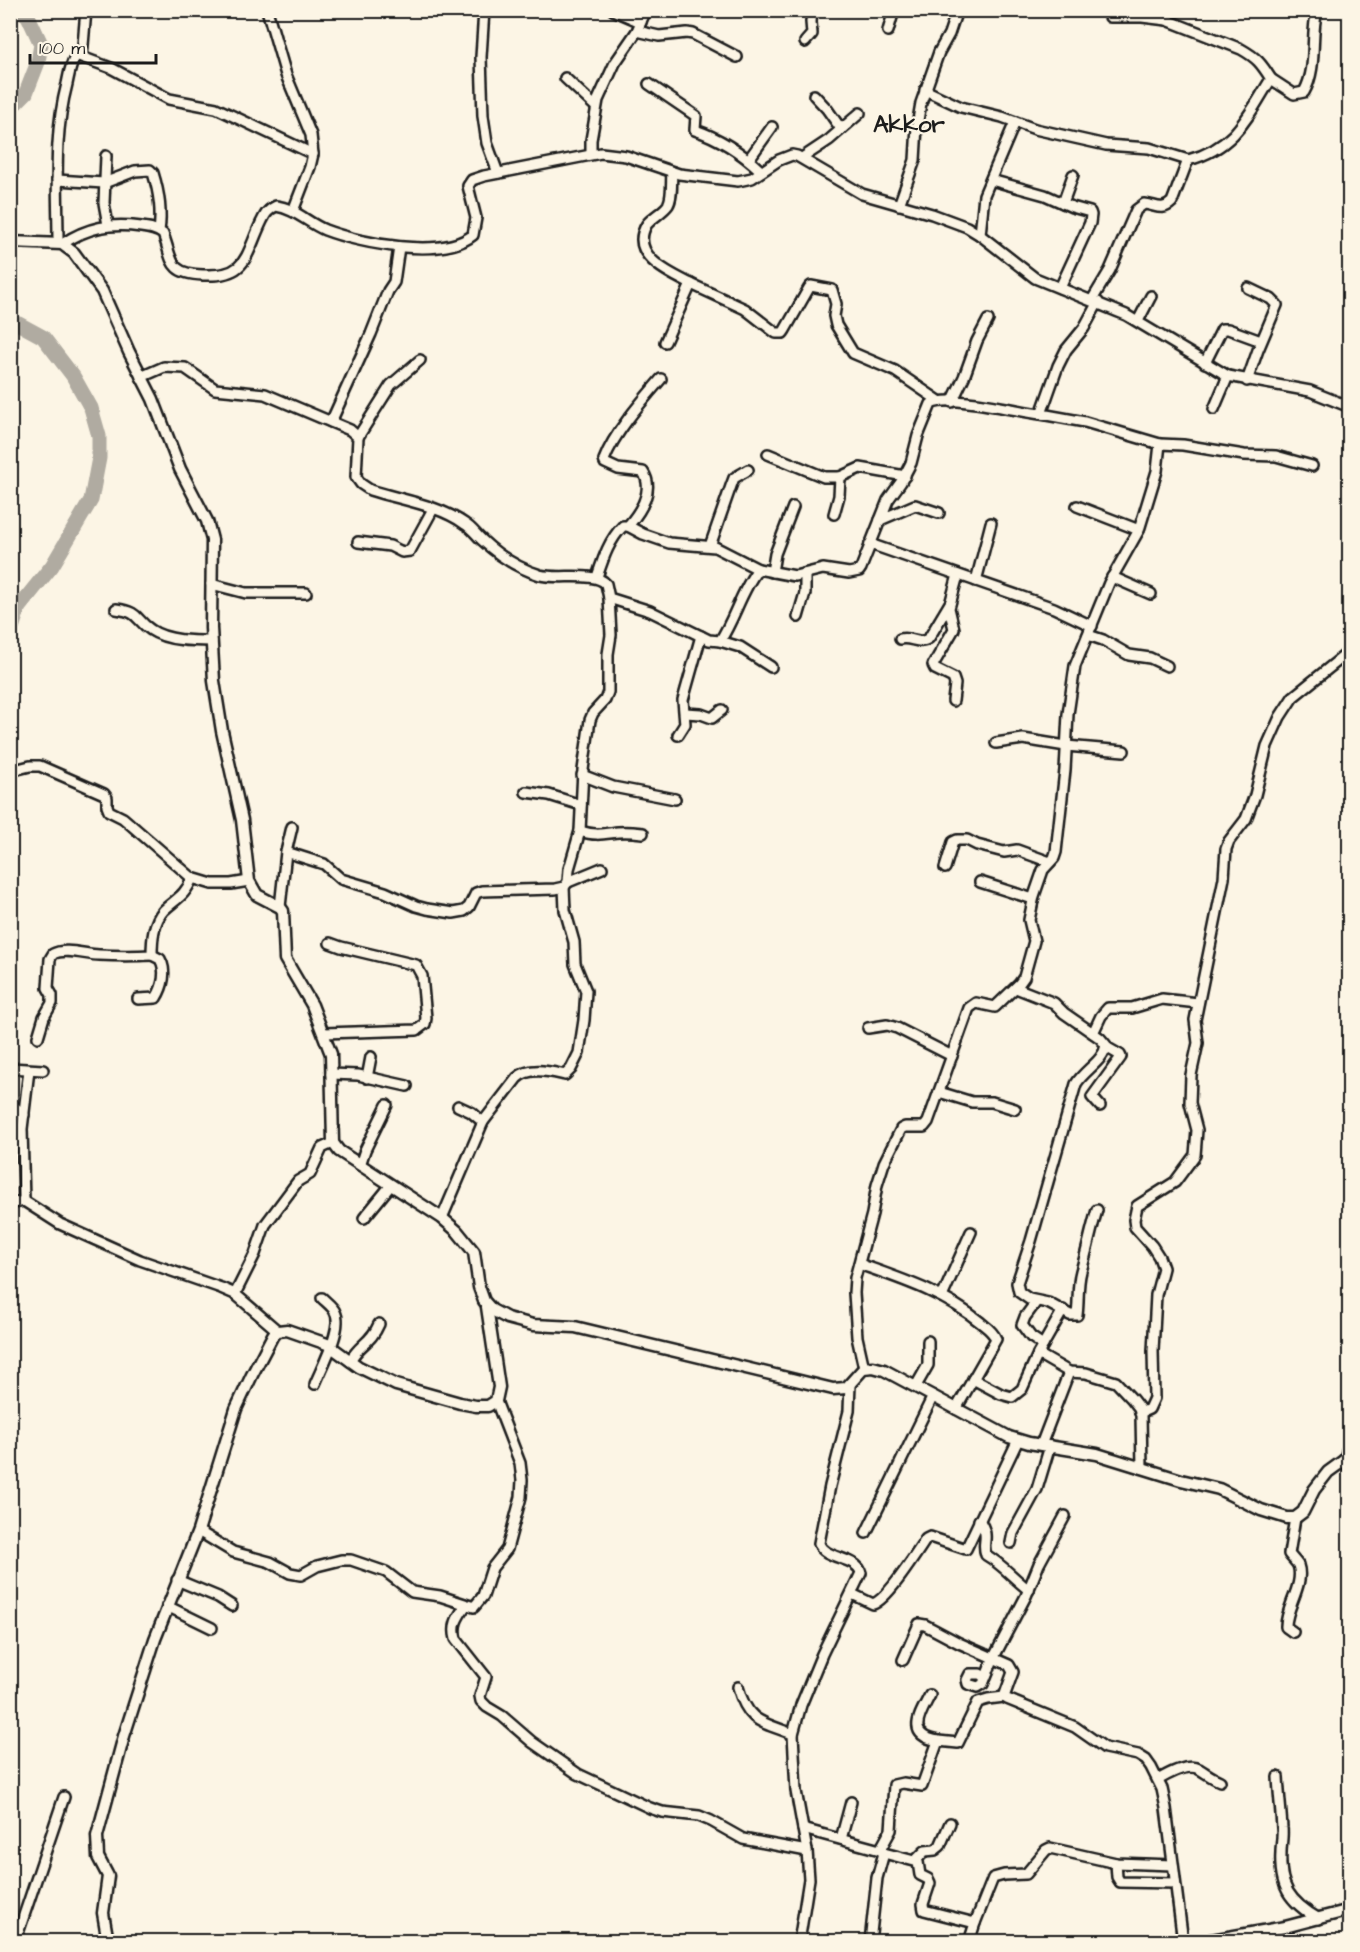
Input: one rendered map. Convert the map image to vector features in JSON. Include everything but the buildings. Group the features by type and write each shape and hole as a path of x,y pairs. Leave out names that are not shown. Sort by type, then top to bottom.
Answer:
{"street":[{"path":"82,57 86,10"},
{"path":"267,10 286,75 311,135 313,154 293,211"},
{"path":"484,10 481,57 483,116 486,143 498,173"},
{"path":"613,10 659,36 693,34 737,57"},
{"path":"591,154 597,107 615,63 639,26 646,10"},
{"path":"805,42 812,34 812,10"},
{"path":"888,31 894,10"},
{"path":"1110,17 1167,15 1252,55 1262,64 1270,79 1294,94 1304,92 1314,57 1313,24 1317,10"},
{"path":"899,205 913,170 917,126 925,90 956,14"},
{"path":"60,243 57,180 60,108 75,57 82,57 111,68 169,99 216,108 313,154"},
{"path":"565,78 597,107"},
{"path":"925,90 961,107 1082,140 1120,147 1149,148 1188,160 1222,145 1235,135 1270,79"},
{"path":"649,84 696,116 695,130 711,136 748,159 761,171"},
{"path":"814,95 842,129"},
{"path":"804,159 860,113"},
{"path":"980,235 984,195 1015,122"},
{"path":"748,159 772,127"},
{"path":"10,242 60,243 108,225 127,225 164,234 170,259 176,268 200,275 224,275 234,272 242,264 268,211 276,206 293,211 325,230 366,241 399,247 446,245 473,235 476,223 469,191 470,183 477,178 591,154 610,154 626,156 672,172 738,181 753,178 761,171 792,155 804,159 862,194 950,220 980,235 1035,278 1095,301 1138,321 1228,376 1310,391 1350,407"},
{"path":"106,156 104,203 108,225"},
{"path":"1041,414 1058,366 1066,350 1083,328 1136,210 1144,204 1168,207 1188,160"},
{"path":"57,180 104,183 135,171 150,170 153,173 159,197 161,211 159,231"},
{"path":"672,172 669,202 648,223 644,232 642,245 649,258 672,274 744,309 776,333 786,330 811,286 832,291 836,304 834,316 836,325 852,353 895,371 939,401"},
{"path":"1063,203 1073,174"},
{"path":"991,180 1045,195 1090,212 1091,215 1060,288"},
{"path":"60,243 74,253 102,291 156,406 180,469 207,521 212,540 212,641 217,701 238,802 249,881 257,895 280,907 285,917 283,947 285,959 312,1005 324,1033 330,1054 332,1074 333,1143 339,1151 442,1218 474,1252 479,1287 487,1306 499,1388 496,1401 520,1463 522,1480 521,1497 507,1549 488,1575 483,1596 474,1607 441,1596 412,1592 386,1572 351,1560 316,1566 301,1575 290,1573 270,1562 233,1552 198,1531"},
{"path":"332,422 388,291 394,282 399,247"},
{"path":"665,342 691,284"},
{"path":"1247,381 1277,305 1271,299 1248,288"},
{"path":"1138,321 1151,296"},
{"path":"952,402 979,335 988,320"},
{"path":"1205,363 1222,329 1261,341"},
{"path":"420,360 391,385 358,436 356,477 370,490 433,509 466,524 484,542 514,565 556,578 597,577 606,584 611,635 608,654 608,692 605,700 590,720 582,775 580,831 566,885 565,910 574,942 575,964 586,991 579,1053 571,1069 565,1075 542,1071 520,1074 483,1122 442,1218"},
{"path":"141,377 164,367 185,368 215,389 265,394 350,430 358,436"},
{"path":"1214,409 1228,376"},
{"path":"628,526 645,500 645,475 638,471 618,469 605,463 604,460 612,443 646,395 661,379"},
{"path":"597,577 605,554 622,526 628,526 642,534 669,543 710,546 758,569 772,572 795,576 816,570 849,573 859,571 892,494 911,464 928,410 939,401 1041,414 1085,422 1160,444 1183,445 1244,456 1276,456 1312,466"},
{"path":"864,1368 857,1337 854,1293 884,1162 901,1130 905,1127 919,1128 926,1125 969,1008 976,1003 995,1007 1016,988 1026,973 1026,964 1034,941 1029,920 1033,899 1043,870 1056,852 1075,666 1112,577 1139,530 1157,471 1160,444"},
{"path":"768,454 816,475 840,477 860,468 905,476"},
{"path":"710,546 730,486 734,478 748,470"},
{"path":"834,514 839,496 840,477"},
{"path":"880,520 915,505 939,513"},
{"path":"1077,506 1139,530"},
{"path":"772,572 775,554 793,507"},
{"path":"358,542 390,546 402,552 410,551 433,509"},
{"path":"976,581 991,523"},
{"path":"870,544 1054,608 1092,626"},
{"path":"720,642 732,621 750,579 758,569"},
{"path":"798,617 807,585 805,574"},
{"path":"900,639 925,641 929,638 950,603 958,574"},
{"path":"1112,577 1151,594"},
{"path":"211,585 246,593 306,593"},
{"path":"609,598 650,610 701,636 740,647 771,667"},
{"path":"950,603 954,629 933,665 935,669 954,680 952,701"},
{"path":"116,609 134,613 152,631 158,633 183,641 212,641"},
{"path":"1088,635 1103,640 1129,655 1150,658 1167,666"},
{"path":"678,735 685,724 683,700 701,636"},
{"path":"1140,1413 1149,1409 1154,1398 1153,1352 1156,1295 1163,1268 1152,1246 1139,1234 1134,1220 1137,1206 1175,1182 1195,1155 1197,1130 1190,1103 1191,1075 1198,1043 1195,1020 1224,878 1229,841 1246,819 1255,795 1267,746 1280,717 1293,697 1350,651"},
{"path":"685,713 701,714 712,718 722,710"},
{"path":"996,743 1023,739 1066,746 1124,751"},
{"path":"10,771 34,766 49,770 104,794 107,798 107,809 125,820 192,878 212,884 249,881"},
{"path":"582,775 613,787 675,799"},
{"path":"526,792 549,795 580,805"},
{"path":"280,907 286,852 292,826"},
{"path":"580,831 607,836 619,832 643,833"},
{"path":"945,868 953,842 957,840 967,840 1004,852 1017,850 1050,862"},
{"path":"286,852 324,864 341,879 385,892 416,906 453,912 469,907 476,893 482,891 555,889 602,868"},
{"path":"152,955 153,937 159,916 186,892 192,878"},
{"path":"980,882 1033,899"},
{"path":"324,1033 417,1030 425,1024 422,976 416,965 330,943"},
{"path":"38,1037 44,1017 52,1003 48,988 50,959 52,954 59,951 99,955 152,955 160,959 164,967 156,998 138,999"},
{"path":"1016,988 1054,1003 1064,1013 1105,1042 1106,1047 1103,1054 1080,1076 1076,1084 1017,1283 1019,1292 1036,1302 1048,1303 1070,1315 1078,1313 1081,1271 1097,1210"},
{"path":"1093,1033 1101,1016 1108,1008 1132,1008 1162,999 1198,1003"},
{"path":"868,1028 887,1025 897,1028 952,1056"},
{"path":"1100,1106 1092,1096 1121,1057 1120,1054 1106,1047"},
{"path":"367,1078 370,1057"},
{"path":"10,1068 43,1070"},
{"path":"24,1201 22,1129 29,1070"},
{"path":"332,1074 407,1086"},
{"path":"939,1092 972,1102 992,1102 1015,1109"},
{"path":"10,1102 24,1115"},
{"path":"360,1165 387,1105"},
{"path":"458,1106 471,1112 483,1122"},
{"path":"235,1294 255,1254 265,1225 298,1181 310,1174 322,1148 333,1143"},
{"path":"364,1218 391,1185"},
{"path":"10,1204 24,1201 60,1224 140,1260 235,1294 278,1331"},
{"path":"942,1297 971,1232"},
{"path":"859,1264 942,1297 975,1317 995,1336 956,1409"},
{"path":"315,1384 332,1346 336,1326 336,1312 322,1298"},
{"path":"1036,1302 1022,1325 1043,1345"},
{"path":"487,1306 521,1323 576,1327 834,1389 843,1389 864,1368 878,1368 916,1386 998,1432 1018,1440 1097,1454 1223,1490 1261,1510 1287,1518 1295,1518 1303,1512 1314,1490 1328,1472 1347,1457 1350,1440"},
{"path":"973,1379 1001,1394 1012,1397 1022,1389 1038,1354 1063,1310"},
{"path":"350,1361 358,1349 371,1339 379,1324"},
{"path":"108,1941 103,1913 109,1881 98,1857 97,1836 134,1702 167,1606 198,1531 236,1409 273,1335 278,1331 287,1330 332,1346 350,1361 381,1379 427,1394 476,1406 488,1406 496,1401"},
{"path":"916,1386 928,1365 928,1341"},
{"path":"1038,1354 1069,1371 1086,1373 1116,1382 1132,1399 1140,1413 1142,1468"},
{"path":"1011,1543 1013,1533 1037,1489 1045,1445 1069,1371"},
{"path":"799,1941 808,1890 807,1851 796,1791 794,1734 801,1706 822,1654 852,1594 861,1570 822,1549 819,1543 830,1486 849,1411 850,1384"},
{"path":"866,1533 933,1396"},
{"path":"852,1594 867,1602 876,1603 902,1574 926,1539 933,1538 966,1549 1018,1440"},
{"path":"985,1678 1029,1590 1039,1564 1065,1516"},
{"path":"1293,1632 1286,1627 1286,1620 1294,1600 1299,1574 1298,1564 1289,1554 1295,1518"},
{"path":"979,1520 986,1532 984,1548 986,1556 1001,1565 1011,1577 1029,1590"},
{"path":"177,1580 218,1597 232,1606"},
{"path":"466,1605 454,1623 454,1633 456,1639 486,1677 481,1690 481,1701 554,1758 578,1774 656,1810 699,1816 743,1839 807,1851"},
{"path":"167,1606 212,1628"},
{"path":"903,1660 919,1624 1009,1665 1013,1672 1004,1697"},
{"path":"738,1687 747,1710 759,1722 794,1734"},
{"path":"930,1695 917,1723 918,1730 923,1736 938,1741 958,1743 978,1702 1004,1697 1075,1727 1105,1748 1138,1755 1146,1760 1158,1780 1166,1808 1184,1941"},
{"path":"870,1941 882,1851 891,1830 894,1812 893,1787 899,1783 920,1787 924,1785 938,1741"},
{"path":"1158,1780 1191,1767 1220,1781"},
{"path":"1278,1778 1283,1831 1281,1854 1283,1881 1287,1892 1300,1909 1319,1919"},
{"path":"15,1941 64,1797"},
{"path":"841,1839 850,1802"},
{"path":"916,1860 925,1851 937,1849 950,1822"},
{"path":"803,1829 916,1860 920,1875 930,1883 923,1904 924,1910 975,1923"},
{"path":"969,1941 993,1878 1026,1874 1050,1848 1116,1863 1173,1865"},
{"path":"1116,1863 1117,1877 1120,1881 1175,1883"},
{"path":"1200,1941 1285,1927 1350,1910"}],"waterway":[{"path":"10,109 26,93 38,62 41,44 28,16 21,10"},
{"path":"10,325 19,324 43,337 73,376 91,408 99,436 99,458 91,500 52,566 19,607 10,634"}],"district":[{"name":"Akkor","path":"909,125"}]}
